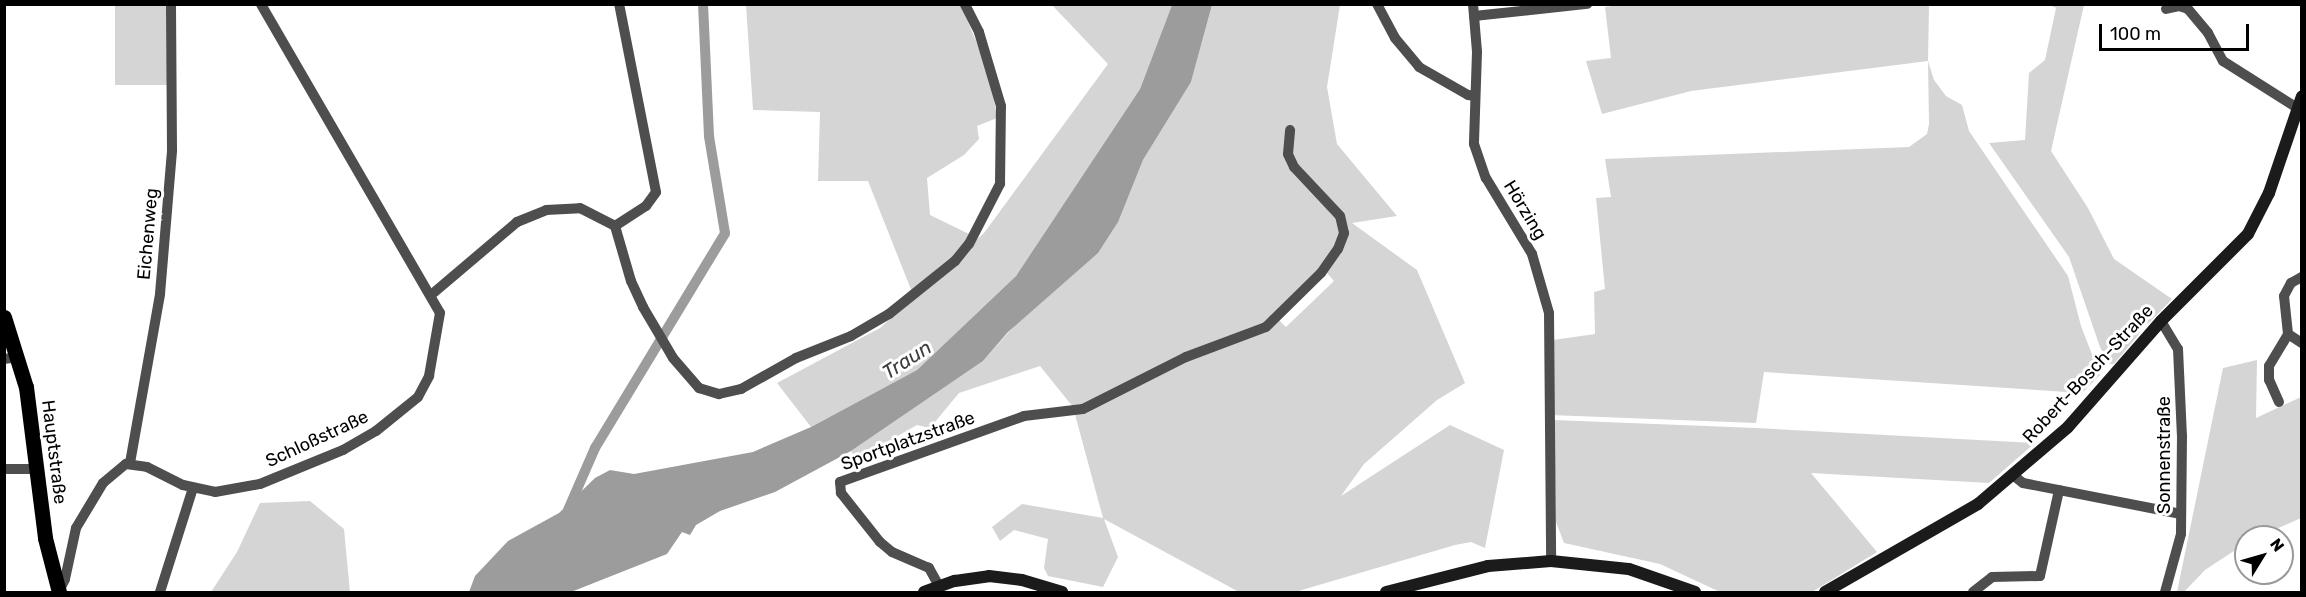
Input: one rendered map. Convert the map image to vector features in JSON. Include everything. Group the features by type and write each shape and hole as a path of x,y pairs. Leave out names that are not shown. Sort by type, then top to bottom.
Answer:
{"main road":[{"name":"Robert-Bosch-Straße","path":"1825,592 1956,518 2014,476 2068,427 2161,321 2248,234 2269,193 2299,104"},
{"name":"Hauptstraße","path":"4,317 11,358 37,469 45,538 59,592"},
{"path":"1386,592 1457,572 1551,561 1629,569 1695,592"},
{"path":"924,592 966,579 999,576 1062,592"}],"street":[{"name":"Eichenweg","path":"130,463 159,294 171,150 171,4"},
{"name":"Schloßstraße","path":"130,463 193,488 237,490 260,484 343,450 399,415 418,397 435,356 440,313 261,4"},
{"path":"615,226 646,206 656,192 619,4"},
{"path":"431,295 517,222 546,210 580,208 615,226 631,281 665,344 699,388 719,394 757,381 889,314 955,261 969,244 1000,184 1001,106 979,32 965,4"},
{"path":"1377,4 1395,38 1419,67 1468,96 1475,96"},
{"name":"Hörzing","path":"1473,4 1477,154 1486,178 1532,254 1545,295 1551,341 1551,561"},
{"path":"1474,16 1587,4"},
{"name":"Robert-Bosch-Straße","path":"2166,9 2179,6 2188,9 2208,33 2223,61 2299,104"},
{"name":"Sportplatzstraße","path":"939,586 929,568 892,552 880,543 841,493 840,482 1024,416 1083,409 1185,357 1252,335 1266,327 1321,273 1338,249 1344,233 1340,216 1294,167 1288,154 1290,130"},
{"path":"2279,402 2269,380 2269,366 2288,334 2284,296 2290,284 2301,277"},
{"name":"Sonnenstraße","path":"2161,321 2172,336 2179,356 2181,514 2179,544 2165,592"},
{"path":"2288,334 2301,343"},
{"path":"59,592 76,528 103,483 130,463"},
{"path":"4,469 37,469"},
{"path":"2014,476 2023,483 2181,514"},
{"path":"160,592 193,488"},
{"path":"1973,592 1992,577 2040,576 2060,490"}],"shaded area":[{"path":"1627,4 1929,5 1928,61 1691,91 1602,114 1586,61 1611,58 1605,7"},
{"path":"115,5 169,5 169,85 115,85"},
{"path":"746,5 961,5 990,75 997,118 977,126 979,139 964,155 927,178 930,215 971,235 964,247 912,292 868,181 818,181 820,112 753,110"},
{"path":"1052,5 1172,5 1140,89 1016,276 917,370 811,427 777,383 880,328 984,233 1108,64"},
{"path":"1172,5 1212,5 1191,82 1143,160 1118,222 1098,253 1008,332 983,361 851,451 775,492 720,511 696,525 690,535 682,532 667,554 571,592 469,592 475,576 508,541 559,513 595,478 610,470 634,474 753,452 811,427 917,370 1016,276 1140,89"},
{"path":"1212,5 1340,5 1327,87 1337,144 1397,216 1352,223 1417,270 1465,383 1437,400 1364,464 1341,496 1450,425 1504,450 1485,548 1471,542 1455,545 1295,592 1239,592 1104,519 1118,557 1103,587 1048,576 1044,568 1048,539 1014,530 1000,541 992,527 1022,504 1103,518 1073,407 1040,366 959,393 930,428 917,425 856,460 851,451 983,361 1126,201 1143,160 1191,82","holes":["1327,273 1334,281 1286,327 1279,320"]},
{"path":"2050,5 2084,5 2051,151 2088,208 2114,259 2172,299 2148,324 2144,320 2136,328 2140,333 2114,364 2109,364 2100,347 2069,257 1989,143 2025,140 2029,73 2045,60 2056,8"},
{"path":"1928,61 1934,80 1946,96 1962,105 1969,131 2068,276 2081,326 2100,375 2082,393 1764,372 1756,423 1550,415 1553,340 1595,334 1594,292 1605,289 1596,198 1611,197 1605,159 1909,147 1927,134 1929,124"},
{"path":"2257,360 2256,418 2301,397 2301,518 2285,525 2234,525 2234,551 2205,570 2184,592 2177,592 2223,368"},
{"path":"1554,420 2035,443 1989,483 1811,473 1877,552 1812,592 1720,592 1660,564 1564,543 1556,522"},
{"path":"310,501 344,529 350,592 211,592 237,552 260,503"}],"waterway":[{"path":"568,510 595,448 725,233 709,136 703,4"}],"water label":[{"name":"Traun","path":"907,360"}]}
